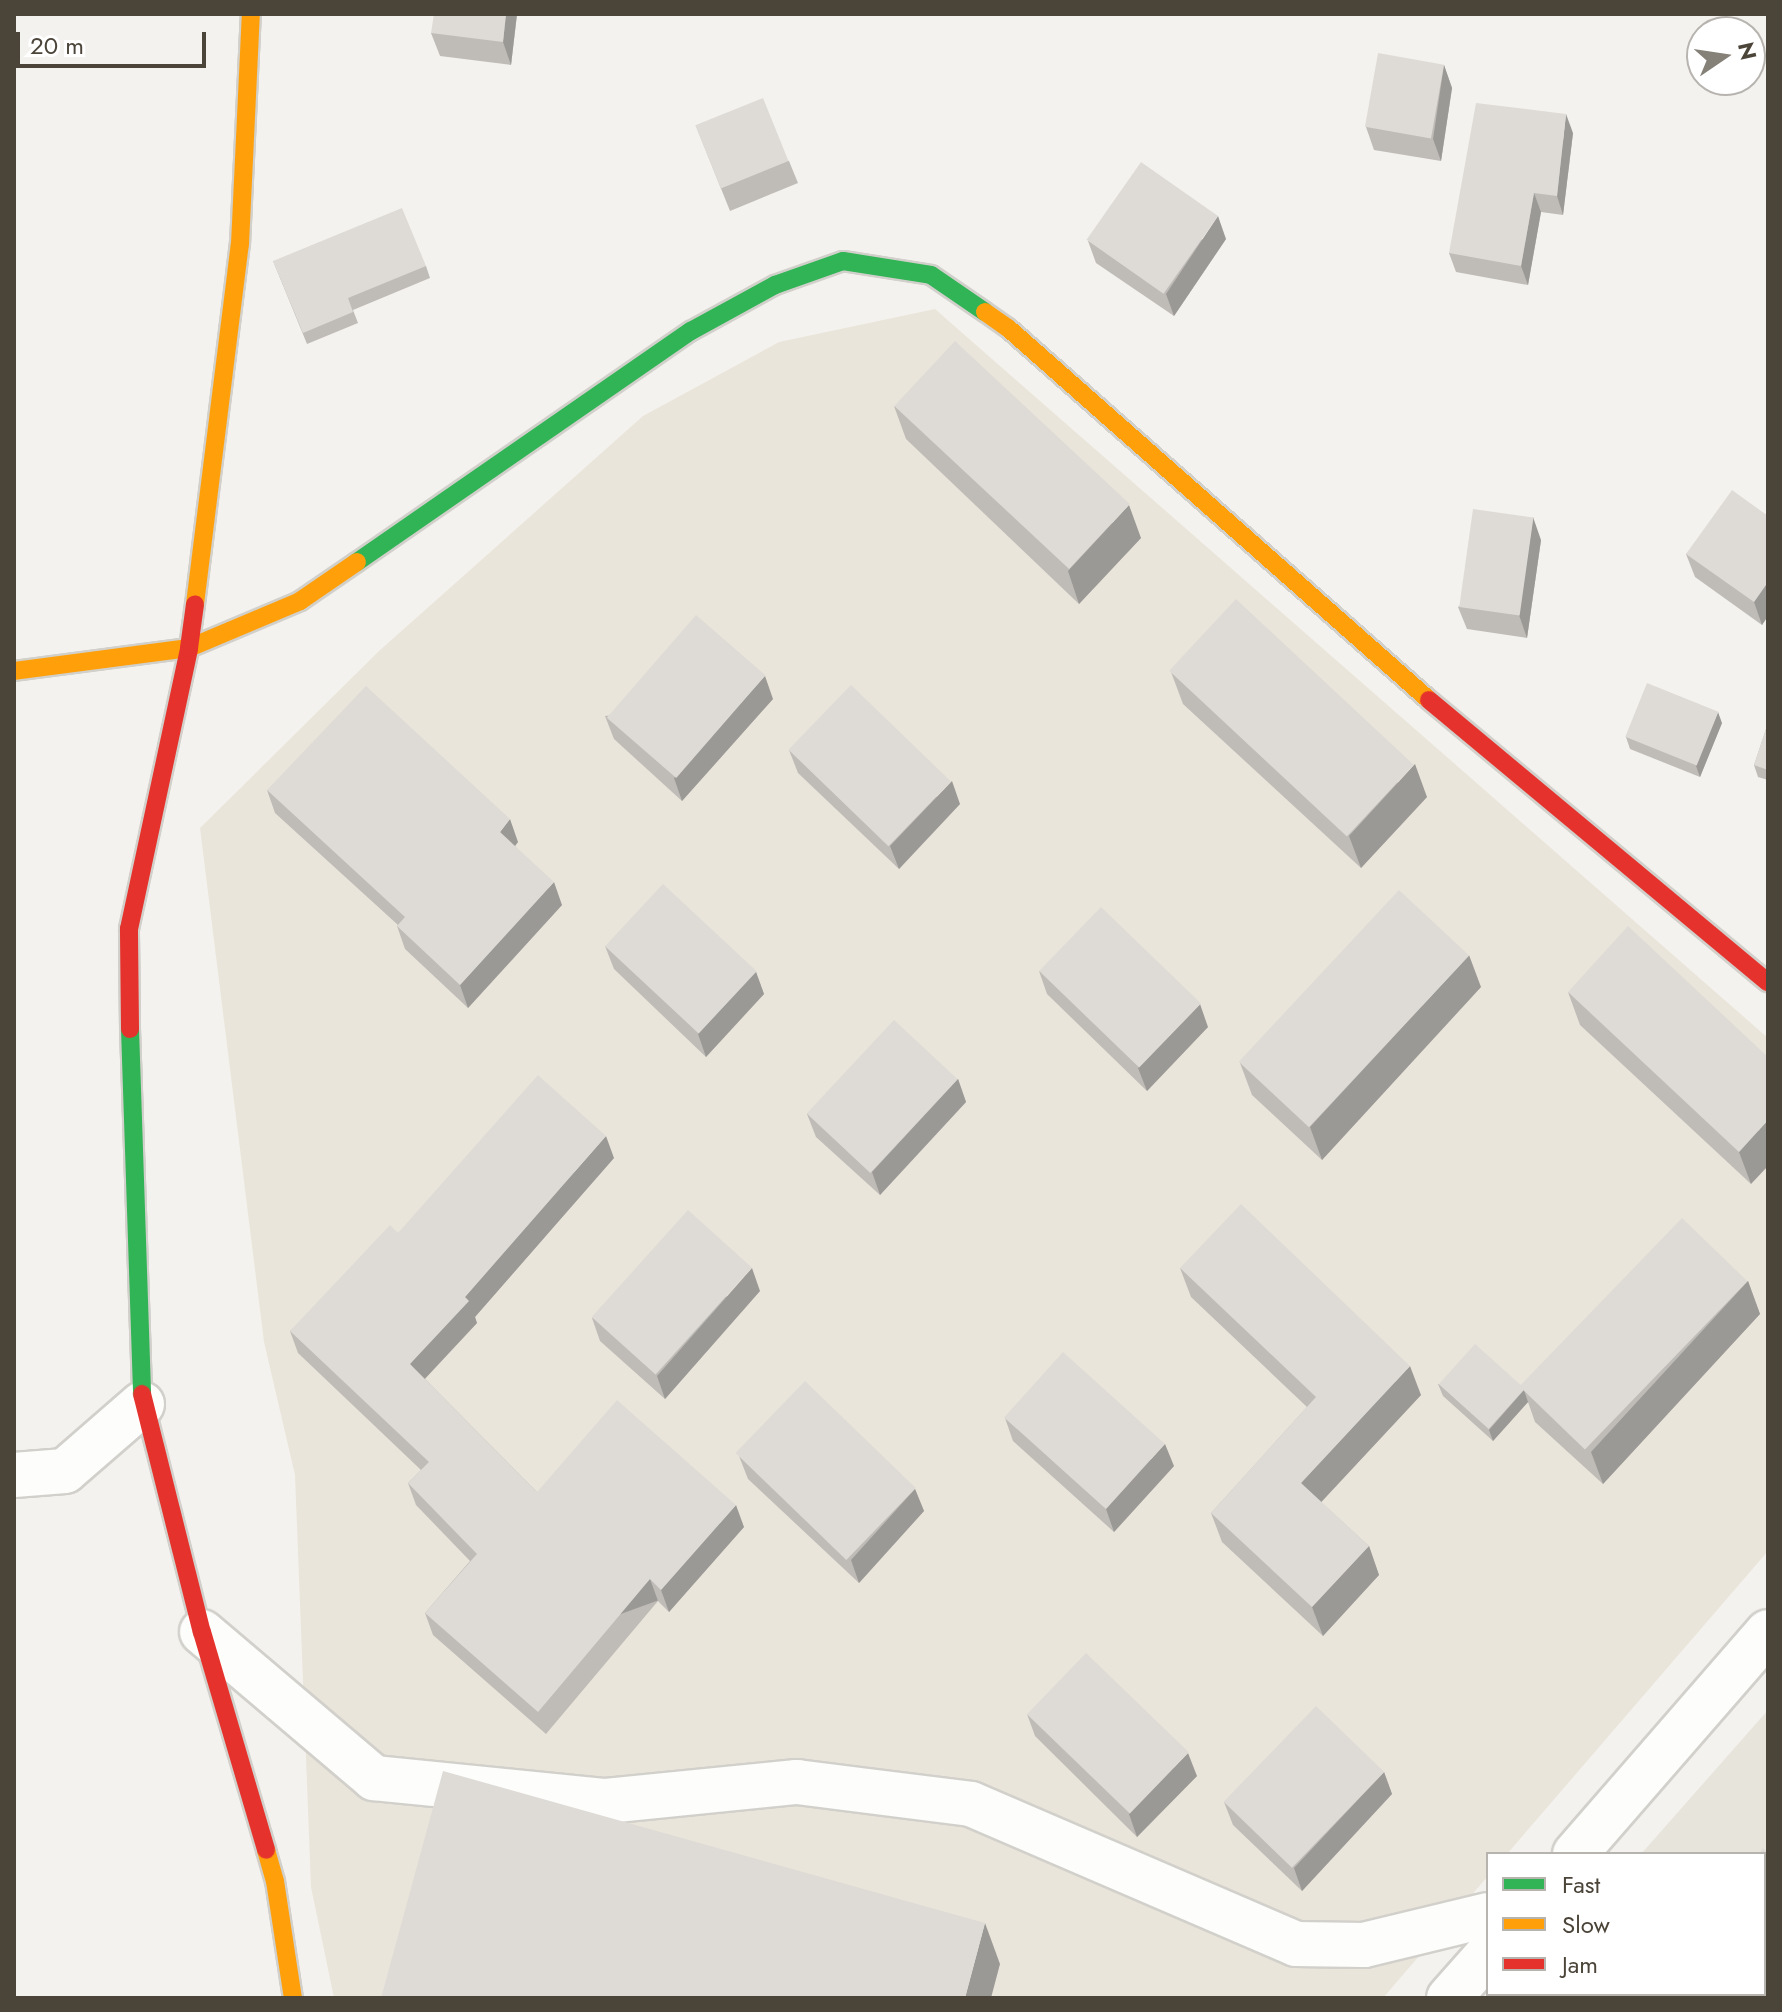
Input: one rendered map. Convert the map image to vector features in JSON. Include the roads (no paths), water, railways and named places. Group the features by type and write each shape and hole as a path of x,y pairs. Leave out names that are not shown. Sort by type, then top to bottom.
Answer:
{"street":[{"path":"251,14 240,244 189,648 129,929 132,1170 142,1404 202,1632 275,1881 293,1998"},
{"path":"14,671 189,648 300,601 691,331 775,285 843,261 931,275 1008,328 1502,764 1768,982"},
{"path":"14,1475 65,1471 142,1404"},
{"path":"202,1632 374,1778 606,1801 797,1782 971,1804 1296,1944 1364,1945 1486,1915"},
{"path":"1577,1852 1768,1632"},
{"path":"1449,1998 1486,1956"}]}
